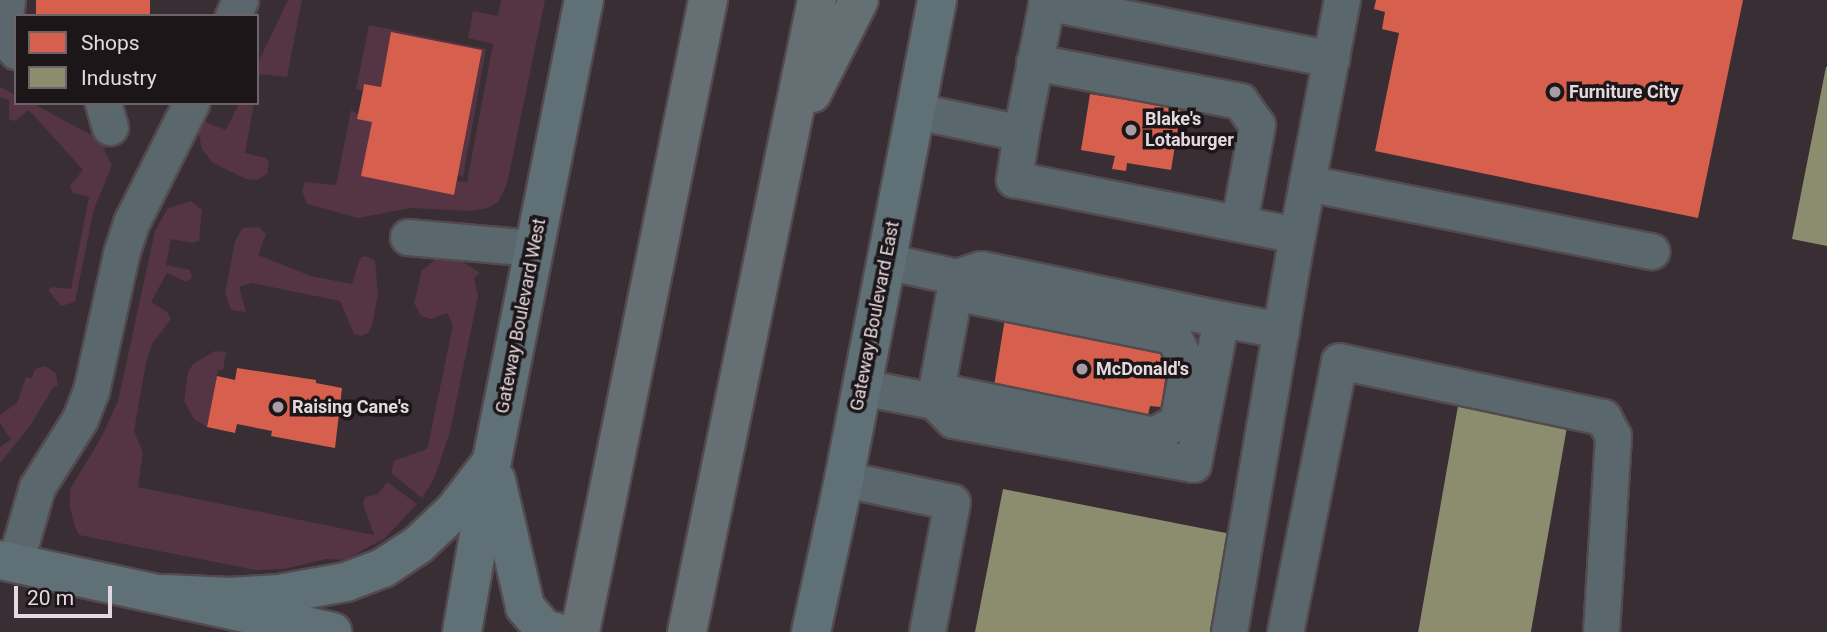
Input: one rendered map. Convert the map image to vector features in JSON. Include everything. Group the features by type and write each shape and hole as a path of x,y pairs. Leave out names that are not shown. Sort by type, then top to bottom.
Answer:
{"highway":[{"path":"580,632 708,0"},
{"path":"687,632 817,0"},
{"path":"791,135 859,0"}],"main road":[{"name":"Gateway Boulevard West","path":"461,632 492,460 584,0"},
{"name":"Gateway Boulevard East","path":"811,632 845,479 937,0"},
{"path":"165,594 230,597 279,594 346,582 383,568 418,545 454,510 492,460"},
{"path":"492,460 525,607 544,630 556,632"},
{"path":"7,561 332,632"},
{"path":"786,632 820,592"},
{"path":"820,592 831,632"}],"lane":[{"path":"6,0 3,35 14,49"},
{"path":"1229,632 1297,235 1342,0"},
{"path":"1297,235 1014,179 1034,62 1047,1 1331,59"},
{"path":"1034,62 1240,101 1257,125 1239,222"},
{"path":"7,561 37,487 80,419 91,391 121,254 132,221 190,105"},
{"path":"916,111 1021,133"},
{"path":"1307,183 1651,251"},
{"path":"408,237 535,248"},
{"path":"886,261 957,277 981,269 1281,330"},
{"path":"861,387 934,401 955,394 1154,435 1177,422 1188,365 1173,336 974,296 957,277"},
{"path":"934,401 957,277"},
{"path":"934,401 953,420 1193,464 1221,319"},
{"path":"1285,632 1339,361 1603,417 1613,436 1601,632"},
{"path":"845,479 951,502 927,632"}],"shaded area":[{"path":"288,0 302,0 287,77 260,74 259,79 259,61"},
{"path":"501,0 545,0 507,184 498,202 488,208 470,211 411,208 358,218 307,204 302,191 305,182 336,185 351,110 372,122 362,176 454,195 457,181 467,182 493,44 468,38 473,11 498,16"},
{"path":"369,25 486,49 463,177 458,175 482,50 392,32 381,87 365,84 363,91 356,89"},
{"path":"0,87 14,94 14,105 36,105 108,144 104,150 112,165 94,209 75,302 61,306 48,290 52,287 71,289 89,197 73,193 70,186 83,170 29,110 15,121 9,119 9,100 0,97"},
{"path":"238,105 254,105 245,153 266,158 269,162 267,174 257,180 246,179 213,163 202,149 199,125 205,122 226,130"},
{"path":"191,201 202,210 199,241 193,243 171,239 166,265 190,270 192,278 186,282 167,273 151,302 167,312 171,319 152,344 146,363 134,431 143,452 138,487 374,535 363,504 365,497 378,494 387,482 417,504 385,538 345,560 326,559 284,569 255,570 79,535 75,527 70,508 70,489 101,438 118,401 155,231 168,208"},
{"path":"259,227 266,234 258,255 311,276 352,284 360,258 365,256 375,260 378,294 372,326 368,333 361,336 354,334 340,301 252,283 239,287 246,312 231,310 225,293 235,241 243,228"},
{"path":"436,259 460,260 480,273 474,278 478,296 450,432 434,479 422,498 391,473 394,461 427,449 430,436 453,325 447,313 431,319 421,316 414,303 422,270"},
{"path":"215,351 226,352 223,370 218,370 207,427 194,419 184,401 188,372 193,364"},
{"path":"45,366 56,373 58,387 54,386 30,426 0,463 0,447 11,440 0,423 0,415 17,403 26,377 32,378 35,369"}],"building: Shops":[{"path":"36,0 150,0 150,14 36,14"},
{"name":"Furniture City","path":"1376,0 1743,0 1698,218 1375,151 1399,33 1382,29 1385,12 1374,9"},
{"path":"391,32 482,50 454,195 361,176 372,122 357,119 364,84 381,87"},
{"name":"Blake's Lotaburger","path":"1090,94 1181,109 1171,170 1127,163 1126,171 1112,169 1115,156 1081,150"},
{"name":"McDonald's","path":"1006,312 1171,340 1161,407 1150,406 1146,424 992,398"},
{"path":"237,368 316,380 316,383 342,388 335,448 271,436 272,431 237,424 235,433 207,427 217,376 235,380"}],"building: Industry":[{"path":"1827,67 1827,246 1792,239"},
{"path":"1458,406 1567,425 1531,632 1418,632"},
{"path":"1003,489 1231,534 1212,632 975,632"}],"place":[{"name":"Furniture City","path":"1555,92"},
{"name":"Blake's Lotaburger","path":"1131,130"},
{"name":"McDonald's","path":"1082,369"},
{"name":"Raising Cane's","path":"278,407"}]}
